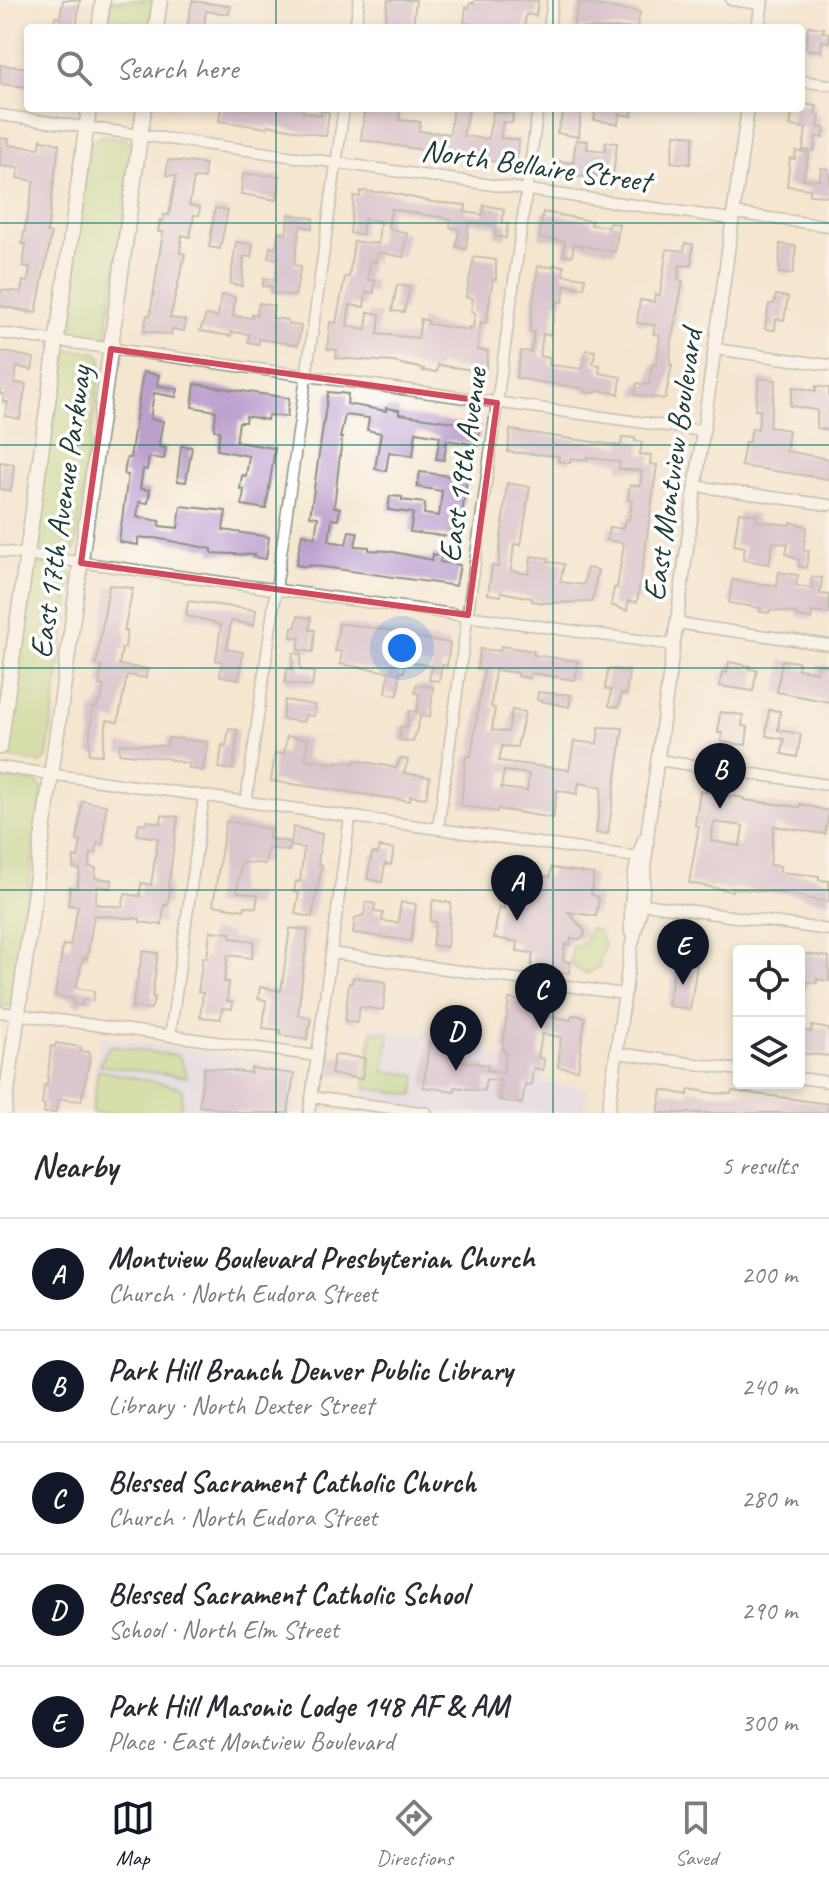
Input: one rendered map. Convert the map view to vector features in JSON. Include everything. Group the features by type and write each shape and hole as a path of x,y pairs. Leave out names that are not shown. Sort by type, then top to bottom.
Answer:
{"main road":[{"path":"100,24 103,0"},
{"path":"157,24 160,0"},
{"name":"East 17th Avenue Parkway","path":"0,747 88,112"},
{"name":"East 17th Avenue Parkway","path":"4,1113 144,112"}],"street":[{"path":"356,24 359,0"},
{"path":"550,24 553,0"},
{"path":"731,0 762,2 759,24"},
{"path":"805,82 829,85"},
{"path":"246,802 343,112"},
{"name":"East 19th Avenue","path":"438,829 537,112"},
{"name":"East Montview Boulevard","path":"608,1113 747,112"},
{"name":"North Bellaire Street","path":"0,115 526,189 829,226"},
{"path":"0,333 703,431"},
{"path":"715,349 829,365"},
{"path":"695,486 829,505"},
{"path":"0,551 674,645"},
{"path":"676,623 829,645"},
{"path":"657,760 829,785"},
{"path":"0,767 642,858"},
{"path":"170,1036 204,796"},
{"path":"309,1113 350,817"},
{"path":"636,903 829,930"},
{"path":"331,953 624,994"},
{"path":"0,1012 317,1056"},
{"path":"617,1053 733,1069"},
{"path":"805,1079 829,1082"},
{"path":"311,1097 427,1113"}],"highlighted area":[{"path":"111,349 497,403 468,615 81,563"}],"shaded area":[{"path":"373,1026 489,1037 487,1054 528,1060 530,1055 546,1057 543,1082 588,1089 585,1113 362,1113"},
{"path":"100,1037 304,1066 297,1113 90,1113"}],"green space":[{"path":"111,0 154,0 151,24 108,24"},
{"path":"101,136 126,139 133,148 106,336 101,340 70,335 65,325 90,143"},
{"path":"62,352 97,353 102,358 75,550 59,553 47,551 34,542"},
{"path":"39,562 67,566 72,576 47,758 40,763 11,758 6,750 31,565"},
{"path":"2,781 36,782 43,789 13,1000 10,1006 0,1006 0,786"},
{"path":"589,928 599,931 604,946 599,967 586,974 571,962 573,945 585,942"},
{"path":"372,1031 389,1033 384,1071 417,1075 414,1095 365,1088"},
{"path":"109,1046 179,1056 187,1077 99,1065"},
{"path":"98,1070 179,1087 183,1090 180,1113 92,1113"}],"building":[{"path":"63,0 80,0 77,24 54,24 55,17 60,18"},
{"path":"388,0 416,0 413,24 385,22"},
{"path":"475,0 538,1 536,16 526,14 525,24 464,23 466,7"},
{"path":"192,1 230,6 229,14 206,11 204,24 188,24"},
{"path":"579,3 640,12 638,24 574,24"},
{"path":"808,26 824,28 823,32 829,33 829,42 822,41 821,51 806,49"},
{"path":"0,65 24,68 24,87 0,84"},
{"path":"805,104 817,106 815,115 820,116 818,127 825,128 823,138 816,137 814,151 803,150 806,128 790,126 792,112 805,112"},
{"path":"220,112 303,112 321,115 321,112 329,112 326,136 268,125 267,128 219,121"},
{"path":"400,112 399,120 420,122 419,131 450,134 453,112 468,112 463,136 488,139 493,112 513,113 512,123 503,122 500,138 519,140 516,165 361,140 364,113"},
{"path":"564,112 581,112 579,137 557,133"},
{"path":"595,112 632,112 632,116 619,114 618,124 594,120"},
{"path":"675,134 694,136 690,164 671,162"},
{"path":"1,138 9,139 8,145 40,148 41,139 59,144 47,233 51,234 36,313 0,306 1,290 21,292 23,281 28,282 30,267 23,266 26,244 22,244 34,181 17,178 19,168 0,166"},
{"path":"576,140 588,141 587,149 605,151 606,142 617,143 613,175 557,176 558,161 573,163"},
{"path":"796,151 809,153 803,179 820,180 821,168 829,169 829,196 810,195 810,189 787,186 790,158 795,159"},
{"path":"168,160 205,164 204,179 194,178 189,205 200,207 199,215 194,215 190,237 182,235 180,253 185,254 170,318 185,320 184,331 172,329 171,335 144,331 147,315 150,316 163,232 158,232 160,220 163,221 164,215 169,215 176,176 166,175"},
{"path":"243,174 280,176 277,200 241,194"},
{"path":"361,191 466,205 465,212 483,215 484,205 504,209 502,223 508,224 506,238 495,236 496,226 469,222 466,249 456,247 459,229 450,227 451,219 391,209 388,228 407,233 403,257 377,252 376,262 370,261 368,280 375,280 374,293 366,292 364,307 350,305 347,326 366,329 368,312 380,314 378,334 418,338 421,319 429,321 428,324 469,330 469,327 473,328 475,313 471,312 473,298 466,297 474,257 496,260 496,280 493,279 486,323 481,322 477,350 488,351 486,372 438,365 437,372 423,371 393,362 336,358 337,350 327,349 330,322 336,323 345,277 349,277 354,241 378,244 380,221 364,219 362,235 350,233 354,196 360,197"},
{"path":"215,208 228,210 220,249 209,247"},
{"path":"543,212 592,221 591,225 609,227 609,223 619,224 615,252 574,244 572,256 563,255 565,241 539,238"},
{"path":"289,214 313,218 312,228 301,226 299,234 294,265 301,266 295,296 271,293 272,287 263,286 264,278 275,280 278,259 268,258 270,247 276,248 278,232 286,234"},
{"path":"236,242 253,244 251,257 244,256 242,286 230,284"},
{"path":"685,243 693,244 691,266 680,265 678,280 683,281 671,343 672,365 665,399 635,395 637,383 649,385 652,364 656,365 660,335 653,334 655,325 637,323 640,300 654,302 655,294 660,295 667,249 684,251"},
{"path":"780,244 796,246 793,274 779,273"},
{"path":"538,266 564,266 563,275 585,278 584,288 565,285 563,302 557,301 550,335 543,334 540,356 550,358 549,365 583,369 586,350 595,351 593,364 600,365 599,373 621,377 619,394 597,390 596,393 584,392 585,389 516,378 521,351 531,352 534,332 530,332 531,315"},
{"path":"397,285 410,287 404,312 392,311"},
{"path":"221,295 235,297 233,316 252,318 252,314 257,315 259,303 274,306 272,318 301,326 298,345 259,339 259,344 248,342 249,334 232,332 231,336 200,331 206,315 218,317"},
{"path":"776,295 788,297 784,320 776,319 775,330 765,329 769,304 774,304"},
{"path":"0,351 34,358 32,370 17,367 15,383 26,384 20,419 5,416 8,402 3,402 4,394 0,394"},
{"path":"143,372 159,375 157,385 178,389 176,397 154,393 150,419 163,421 159,443 160,447 166,448 164,459 149,457 147,470 143,469 140,489 150,490 148,503 139,502 137,517 160,521 159,526 178,528 181,506 226,511 223,530 269,537 266,559 254,555 212,553 212,549 155,538 138,538 138,545 119,542 128,475 124,474 127,458 130,458"},
{"path":"759,378 776,380 769,427 789,430 786,451 829,459 829,479 741,466 745,442 749,442 752,428 758,429 760,410 755,410"},
{"path":"195,384 289,398 287,417 268,415 267,420 246,416 245,422 239,422 236,442 275,448 266,509 242,505 242,475 246,476 249,456 217,450 220,431 214,430 216,411 192,407"},
{"path":"816,386 829,388 829,430 817,428 817,410 790,406 793,387 816,391"},
{"path":"328,392 348,394 347,404 386,411 386,408 399,410 399,414 480,426 478,445 447,440 444,460 436,459 440,436 416,432 413,456 389,452 386,471 375,469 381,433 367,430 369,418 345,415 340,438 334,507 340,508 338,520 332,519 329,541 346,544 349,531 358,532 355,546 432,560 433,554 441,556 440,562 460,565 456,586 296,565 302,534 315,537 318,517 310,516"},
{"path":"510,430 621,446 622,437 635,438 635,441 642,442 640,454 651,455 650,464 657,465 644,558 637,602 628,601 627,611 611,605 624,543 607,540 609,527 623,529 625,519 629,520 632,501 628,500 630,485 640,486 642,471 619,469 620,462 587,457 587,460 571,458 570,463 558,461 559,456 508,452"},
{"path":"181,446 192,447 186,482 177,481"},
{"path":"0,462 14,464 11,491 0,489"},
{"path":"420,472 467,478 459,538 410,532 413,513 388,510 390,496 402,497 402,500 425,503 424,514 439,516 442,491 417,487"},
{"path":"507,483 530,487 521,545 514,544 511,571 529,574 531,556 549,558 548,562 564,564 560,582 584,585 587,568 598,570 592,602 544,603 501,592 501,596 488,594 492,566 498,567"},
{"path":"739,512 757,515 756,521 790,525 791,522 807,527 803,550 809,551 806,568 798,566 799,560 786,554 788,544 773,542 769,564 743,560 745,547 734,545"},
{"path":"779,572 798,575 796,586 811,588 812,577 822,578 820,594 829,595 829,614 812,612 811,619 797,617 797,613 760,612 761,608 729,603 732,580 777,586"},
{"path":"109,585 133,588 124,631 127,631 125,648 122,648 119,665 147,669 146,678 127,675 118,722 107,720 102,755 89,754 92,707 97,708 98,701 101,702 104,686 99,685 102,666 96,665"},
{"path":"188,601 256,610 254,625 231,621 227,649 243,652 239,679 220,676 222,662 216,660 221,625 186,616"},
{"path":"298,616 311,618 310,630 315,630 313,652 298,650 300,638 291,637"},
{"path":"339,623 450,643 447,666 442,665 439,681 429,680 432,666 405,661 404,672 400,672 398,695 386,693 389,672 340,664 342,652 335,651"},
{"path":"501,646 534,651 533,655 578,661 575,680 531,673 530,678 495,670 492,730 508,732 512,710 525,712 517,747 502,746 499,761 569,770 574,741 597,744 599,727 623,728 608,834 596,833 602,787 579,783 577,794 557,790 553,818 461,805 466,756 471,756 484,670 477,669 480,649 500,651","holes":["504,771 529,774 527,791 501,788"]},
{"path":"293,653 301,654 300,670 314,672 312,687 285,683 287,669 292,669"},
{"path":"782,660 799,662 798,669 817,672 818,665 829,666 829,702 777,692"},
{"path":"729,662 757,670 753,691 720,686 722,672 727,673"},
{"path":"608,669 629,671 626,695 621,694 619,707 609,706 611,690 605,689"},
{"path":"416,685 433,687 430,717 421,715 413,742 399,740 401,726 407,727 409,711 417,712 419,693 415,693"},
{"path":"538,692 571,695 569,707 537,700"},
{"path":"285,700 315,705 314,716 305,715 304,722 282,719"},
{"path":"769,710 780,711 778,730 801,734 797,757 782,754 784,739 766,736"},
{"path":"720,712 743,715 742,726 748,727 746,745 721,742 722,733 718,733"},
{"path":"229,729 238,730 233,770 219,768 222,745 226,746"},
{"path":"287,736 308,739 305,759 310,760 337,764 338,761 354,763 355,760 397,768 400,758 408,760 404,773 430,777 426,798 410,796 410,801 271,781 275,753 284,754"},
{"path":"168,738 208,742 203,771 165,758 119,753 120,744 167,746"},
{"path":"700,791 744,800 800,807 800,804 829,811 825,834 774,826 770,865 780,866 780,872 819,876 819,880 829,881 829,902 804,896 733,888 732,891 689,883 699,826 695,825","holes":["714,822 743,826 740,846 711,841"]},
{"path":"82,801 106,805 103,844 97,843 96,853 91,853 89,867 96,868 95,878 112,880 111,888 97,886 95,904 122,907 125,894 140,896 141,883 151,885 158,838 137,835 139,823 161,823 162,815 178,817 168,905 164,905 162,925 140,922 140,919 94,915 87,959 83,958 76,988 94,991 93,1001 83,1000 82,1006 73,1004 74,999 55,996 63,945 70,946 78,906 68,905 70,887 77,888 80,869 73,868 81,841 77,840"},
{"path":"226,821 270,829 269,839 290,842 289,851 268,848 265,864 241,862 237,892 258,895 256,908 245,906 244,910 213,905"},
{"path":"293,827 322,834 318,864 322,865 312,917 295,914 299,893 294,892 296,881 300,882 304,848 291,846"},
{"path":"379,847 394,849 391,865 385,864 382,882 367,879 372,853 378,854"},
{"path":"516,864 529,866 528,874 550,877 551,868 594,874 591,895 599,900 596,916 568,912 585,931 584,936 571,938 570,945 565,944 563,961 571,962 569,973 531,968 533,953 517,951 518,942 494,938 499,907 504,908 510,871 514,872"},
{"path":"433,900 451,903 447,947 432,945 436,922 430,921"},
{"path":"366,902 375,904 374,912 383,913 382,921 398,923 401,902 416,904 411,941 353,933 355,918 364,915"},
{"path":"290,928 308,930 298,1015 311,1018 307,1039 280,1035 281,1030 263,1028 266,1000 258,999 260,987 281,991"},
{"path":"210,931 231,933 230,938 254,941 252,958 228,955 224,982 229,982 227,1001 233,1002 232,1009 222,1008 221,1019 200,1017 203,993 198,992"},
{"path":"143,951 158,953 152,997 155,997 151,1009 132,1007"},
{"path":"805,954 829,957 829,981 817,979 817,983 807,982 805,997"},
{"path":"675,962 697,965 690,1009 668,1006"},
{"path":"353,977 386,982 383,1010 360,1007 357,1023 345,1021 349,983 352,983"},
{"path":"509,999 539,1003 537,1015 571,1020 572,1015 585,1017 578,1070 558,1067 561,1037 542,1034 538,1058 544,1059 543,1070 533,1068 531,1085 525,1084 522,1104 499,1100 501,1081 486,1079 484,1091 423,1087 430,1039 461,1043 459,1061 488,1065 487,1070 503,1073 506,1052 502,1051"},
{"path":"812,1026 829,1029 829,1056 805,1054 805,1031 811,1032"},
{"path":"56,1043 81,1047 80,1051 90,1052 89,1063 81,1101 59,1099 55,1113 44,1113 44,1085 47,1086 51,1046 55,1047"},
{"path":"334,1055 365,1058 362,1079 331,1074"},
{"path":"204,1067 251,1073 251,1068 294,1074 288,1113 247,1113 199,1106"},
{"path":"689,1089 731,1094 732,1091 829,1104 827,1113 658,1113 662,1090 688,1095"}],"place":[{"name":"Park Hill Branch Denver Public Library","path":"720,809"},
{"name":"Montview Boulevard Presbyterian Church","path":"517,921"},
{"name":"Park Hill Masonic Lodge 148 AF & AM","path":"683,985"},
{"name":"Blessed Sacrament Catholic Church","path":"541,1029"},
{"name":"Blessed Sacrament Catholic School","path":"456,1071"}]}
